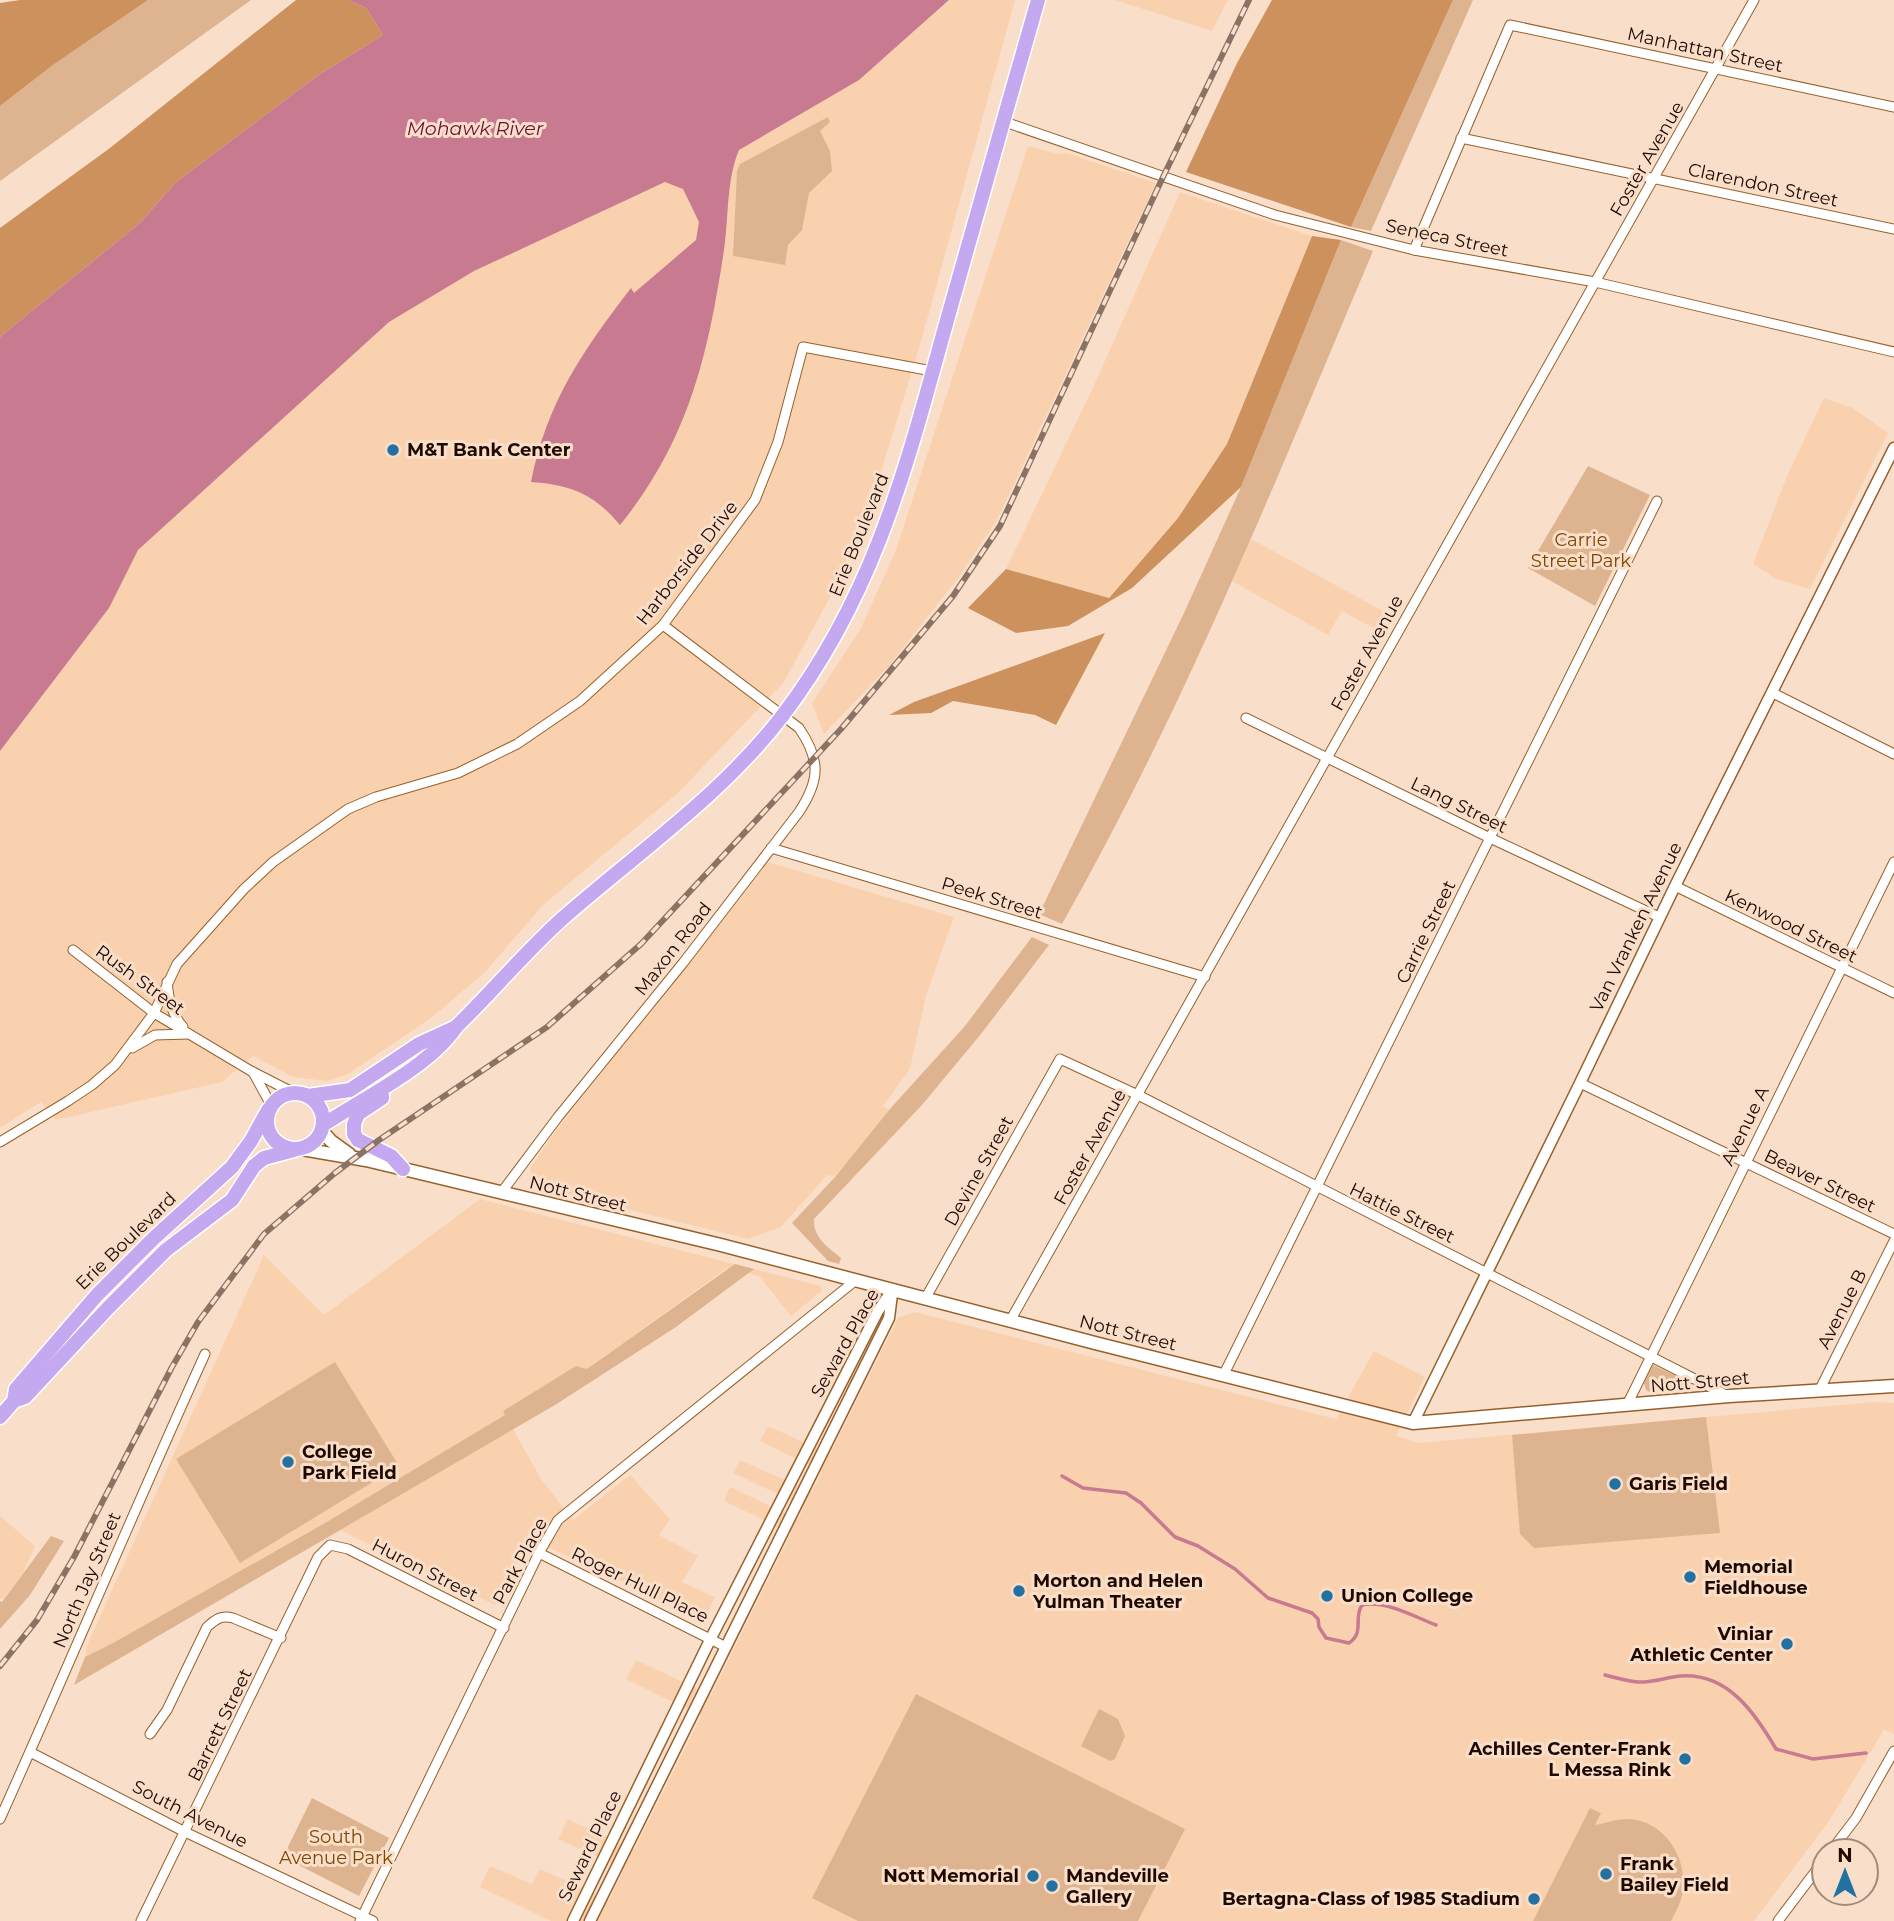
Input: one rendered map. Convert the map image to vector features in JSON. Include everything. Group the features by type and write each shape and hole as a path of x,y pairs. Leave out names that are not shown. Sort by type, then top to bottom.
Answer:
{"highway":[{"name":"Erie Boulevard","path":"322,1128 426,1059 444,1044 456,1027 560,920 699,803 761,743 829,647 866,576 901,482 1038,0"},
{"name":"Erie Boulevard","path":"301,1095 350,1090 419,1044 456,1027"},
{"path":"384,1086 382,1098 358,1114 354,1134 358,1140 391,1156 403,1169"},
{"path":"301,1095 320,1108 322,1128 316,1140 298,1149 279,1145 267,1126 270,1108 279,1098 301,1095"},
{"name":"Erie Boulevard","path":"14,1401 16,1389 97,1295 154,1238 232,1167 270,1108"},
{"name":"Erie Boulevard","path":"0,1417 14,1401 25,1397 166,1250 232,1200 254,1166 264,1158 298,1149"}],"main road":[{"name":"Nott Street","path":"322,1128 346,1153 366,1160"},
{"name":"Nott Street","path":"298,1149 366,1160 856,1280 1413,1423 1729,1396 1894,1386"}],"street":[{"name":"Foster Avenue","path":"1010,1321 1754,0"},
{"name":"Manhattan Street","path":"1461,138 1510,25 1894,107"},
{"name":"Seneca Street","path":"1002,121 1275,215 1414,250 1595,282 1894,352"},
{"name":"Clarendon Street","path":"1461,138 1894,229"},
{"path":"1414,250 1461,138"},
{"name":"Harborside Drive","path":"126,1052 154,1013 167,980 177,964 244,889 284,855 348,809 376,797 458,773 517,744 580,701 663,625 755,500 778,442 803,347 932,371"},
{"name":"Van Vranken Avenue","path":"1413,1423 1675,886 1894,447"},
{"name":"Carrie Street","path":"1223,1376 1657,501"},
{"name":"Maxon Road","path":"501,1193 771,848 810,795 816,775 812,746 800,728 663,625"},
{"path":"1773,693 1894,754"},
{"name":"Lang Street","path":"1246,719 1660,917"},
{"name":"Peek Street","path":"771,848 1205,977"},
{"name":"Avenue A","path":"1627,1405 1894,862"},
{"name":"Kenwood Street","path":"1675,886 1894,993"},
{"name":"Rush Street","path":"74,950 154,1013 253,1072 301,1095"},
{"name":"Rush Street","path":"167,980 169,1002 174,1017 190,1034"},
{"path":"0,1143 92,1085 126,1052 155,1035 190,1034"},
{"name":"Hattie Street","path":"1060,1059 1138,1095 1729,1396"},
{"name":"Devine Street","path":"925,1299 1060,1059"},
{"path":"253,1072 270,1108"},
{"name":"Beaver Street","path":"1580,1083 1894,1234"},
{"name":"Avenue B","path":"1819,1391 1894,1241"},
{"name":"Park Place","path":"361,1918 539,1553 558,1520 856,1280"},
{"name":"Seward Place","path":"573,1921 710,1638 878,1311 892,1290"},
{"name":"Seward Place","path":"590,1921 889,1318 892,1290"},
{"name":"North Jay Street","path":"0,1819 111,1561 205,1354"},
{"name":"Huron Street","path":"330,1545 348,1549 504,1628"},
{"name":"Barrett Street","path":"141,1921 281,1638 318,1557 330,1545"},
{"name":"Roger Hull Place","path":"539,1553 726,1647"},
{"path":"150,1734 167,1710 207,1627 214,1620 225,1616 233,1618 281,1638"},
{"path":"1842,1837 1856,1818 1894,1751"},
{"name":"South Avenue","path":"30,1752 185,1832 361,1918 373,1921"},
{"path":"1778,1921 1810,1879"}],"shaded area":[{"path":"20,0 148,0 53,65 0,106 0,3"},
{"path":"296,0 348,0 366,8 383,35 317,76 175,183 140,223 0,337 0,228 110,148"},
{"path":"950,0 1015,0 922,338 874,495 834,590 784,682 678,793 544,904 485,972 431,1018 348,1074 327,1081 293,1077 253,1056 222,1082 56,1120 41,1102 0,1128 0,751 109,608 138,550 389,322 474,271 616,203 676,178 859,80"},
{"path":"1115,0 1228,0 1212,31"},
{"path":"1272,0 1453,0 1351,227 1186,172 1237,63"},
{"path":"1028,146 1058,154 1067,153 1156,183 997,520 959,577 887,668 824,734 812,703 860,630 896,550"},
{"path":"1180,192 1312,236 1227,444 1178,518 1108,598 1006,569 1096,381"},
{"path":"1312,236 1341,240 1241,487 1132,588 1068,626 1016,633 968,608 1006,569 1109,598 1178,518 1227,444"},
{"path":"1824,398 1853,408 1888,433 1810,589 1776,579 1753,564 1787,476"},
{"path":"1251,539 1394,617 1385,634 1342,611 1328,635 1232,581"},
{"path":"1105,633 1056,725 1035,715 953,701 931,713 889,715 914,702"},
{"path":"768,862 954,917 926,996 910,1069 883,1106 889,1110 837,1176 827,1175 781,1227 748,1239 529,1183 531,1167 557,1129"},
{"path":"480,1199 821,1286 822,1291 791,1316 759,1276 727,1268 587,1369 503,1411 541,1479 573,1520 630,1475 670,1519 659,1535 698,1556 682,1582 715,1597 704,1620 529,1538 495,1605 325,1523 85,1657 88,1643 264,1255 324,1315"},
{"name":"Union College","path":"915,1312 1336,1419 1374,1351 1425,1377 1396,1436 1419,1443 1873,1402 1894,1403 1894,1734 1884,1730 1829,1821 1817,1837 1810,1837 1810,1846 1754,1921 551,1921 480,1887 490,1866 532,1884 540,1869 609,1900 624,1869 558,1839 568,1819 634,1850 701,1716 626,1679 636,1660 711,1695 791,1533 724,1501 730,1487 798,1519 804,1506 733,1473 740,1460 812,1492 822,1471 760,1441 768,1426 830,1454 898,1318"},
{"path":"0,1516 35,1546 22,1575 3,1599 0,1598"}],"green space":[{"path":"148,0 251,0 0,181 0,106 53,65"},
{"path":"1453,0 1473,0 1371,231 1351,227"},
{"path":"828,117 830,122 820,131 830,151 832,171 809,193 802,230 788,245 785,265 733,256 737,171 740,164"},
{"path":"1341,240 1373,251 1265,507 1189,676 1149,760 1062,924 1039,914 1184,613 1241,487"},
{"name":"Carrie Street Park","path":"1588,466 1650,495 1595,606 1528,568"},
{"path":"1032,937 1049,945 981,1034 922,1105 814,1219 819,1237 841,1258 839,1264 828,1261 792,1223 965,1026"},
{"path":"735,1264 754,1269 676,1327 555,1405 74,1685 85,1657 325,1523 505,1415 503,1411 576,1366 587,1369"},
{"name":"College Park Field","path":"335,1362 399,1466 240,1563 176,1459"},
{"path":"1653,1365 1691,1383 1693,1387 1650,1392 1646,1390 1644,1383"},
{"name":"Garis Field","path":"1706,1417 1720,1533 1534,1548 1520,1534 1512,1435"},
{"path":"51,1536 64,1541 30,1595 0,1629 0,1601 2,1602"},
{"path":"916,1694 1185,1829 1138,1921 858,1921 812,1898"},
{"path":"1099,1709 1118,1719 1125,1736 1115,1759 1110,1761 1081,1746"},
{"name":"South Avenue Park","path":"312,1798 389,1838 359,1896 283,1857"},
{"path":"1590,1808 1601,1813 1595,1825 1624,1819 1641,1821 1662,1833 1670,1842 1677,1853 1683,1878 1681,1898 1671,1921 1533,1921"}],"water":[{"name":"Mohawk River","path":"348,0 949,0 859,80 739,150 728,199 724,250 711,325 692,395 663,461 620,525 601,506 581,493 559,486 531,482 546,427 557,402 597,334 631,288 634,293 696,240 699,222 683,189 665,182 474,271 389,322 138,550 109,608 0,751 0,337 140,223 175,183 317,76 383,35 366,8"}],"waterway":[{"path":"1062,1476 1083,1488 1126,1493 1141,1503 1175,1537 1198,1546 1235,1569 1268,1598 1312,1613 1318,1619 1319,1627 1326,1638 1349,1643 1354,1639 1362,1605 1390,1607 1436,1625"},
{"path":"1605,1675 1638,1682 1681,1676 1713,1681 1726,1688 1749,1709 1776,1749 1813,1759 1866,1753"}],"railway":[{"path":"0,1666 37,1620 74,1557 198,1322 264,1234 335,1173 379,1140 547,1027 641,944 841,729 953,596 1000,526 1249,0"}],"place":[{"name":"M&T Bank Center","path":"393,450"},
{"name":"College Park Field","path":"288,1462"},
{"name":"Garis Field","path":"1615,1484"},
{"name":"Memorial Fieldhouse","path":"1690,1577"},
{"name":"Morton and Helen Yulman Theater","path":"1019,1591"},
{"name":"Union College","path":"1327,1596"},
{"name":"Viniar Athletic Center","path":"1787,1644"},
{"name":"Achilles Center-Frank L Messa Rink","path":"1685,1759"},
{"name":"Frank Bailey Field","path":"1606,1874"},
{"name":"Nott Memorial","path":"1033,1876"},
{"name":"Mandeville Gallery","path":"1052,1886"},
{"name":"Bertagna-Class of 1985 Stadium","path":"1534,1899"}]}
